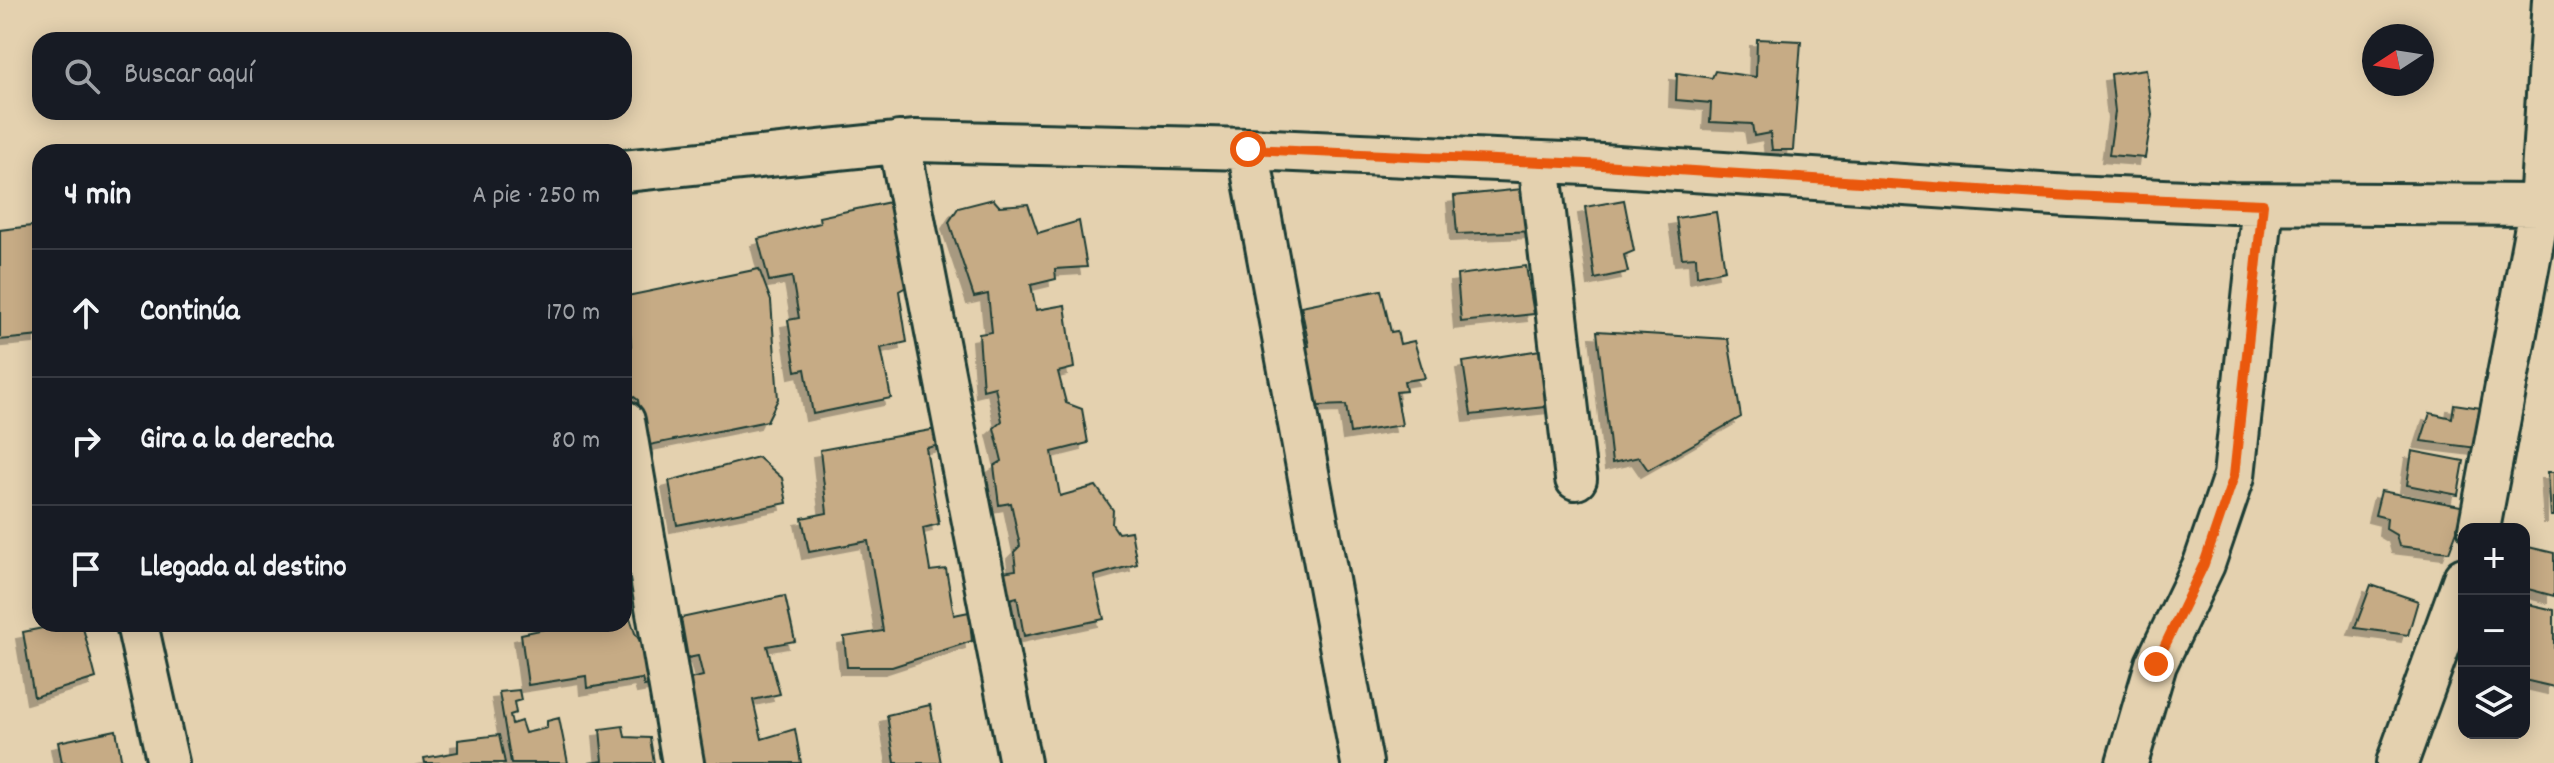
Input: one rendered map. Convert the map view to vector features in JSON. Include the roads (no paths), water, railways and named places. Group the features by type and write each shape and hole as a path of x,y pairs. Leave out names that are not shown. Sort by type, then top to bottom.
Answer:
{"street":[{"path":"2480,523 2540,205 2553,0"},
{"path":"632,170 899,142 1248,149 1539,162 2070,196 2263,204 2540,205"},
{"path":"899,142 1020,763"},
{"path":"1248,149 1362,763"},
{"path":"1539,162 1576,479"},
{"path":"2127,763 2156,664 2204,564 2234,476 2263,204"},
{"path":"632,467 683,763"},
{"path":"2397,763 2458,595"},
{"path":"139,632 168,763"}]}
